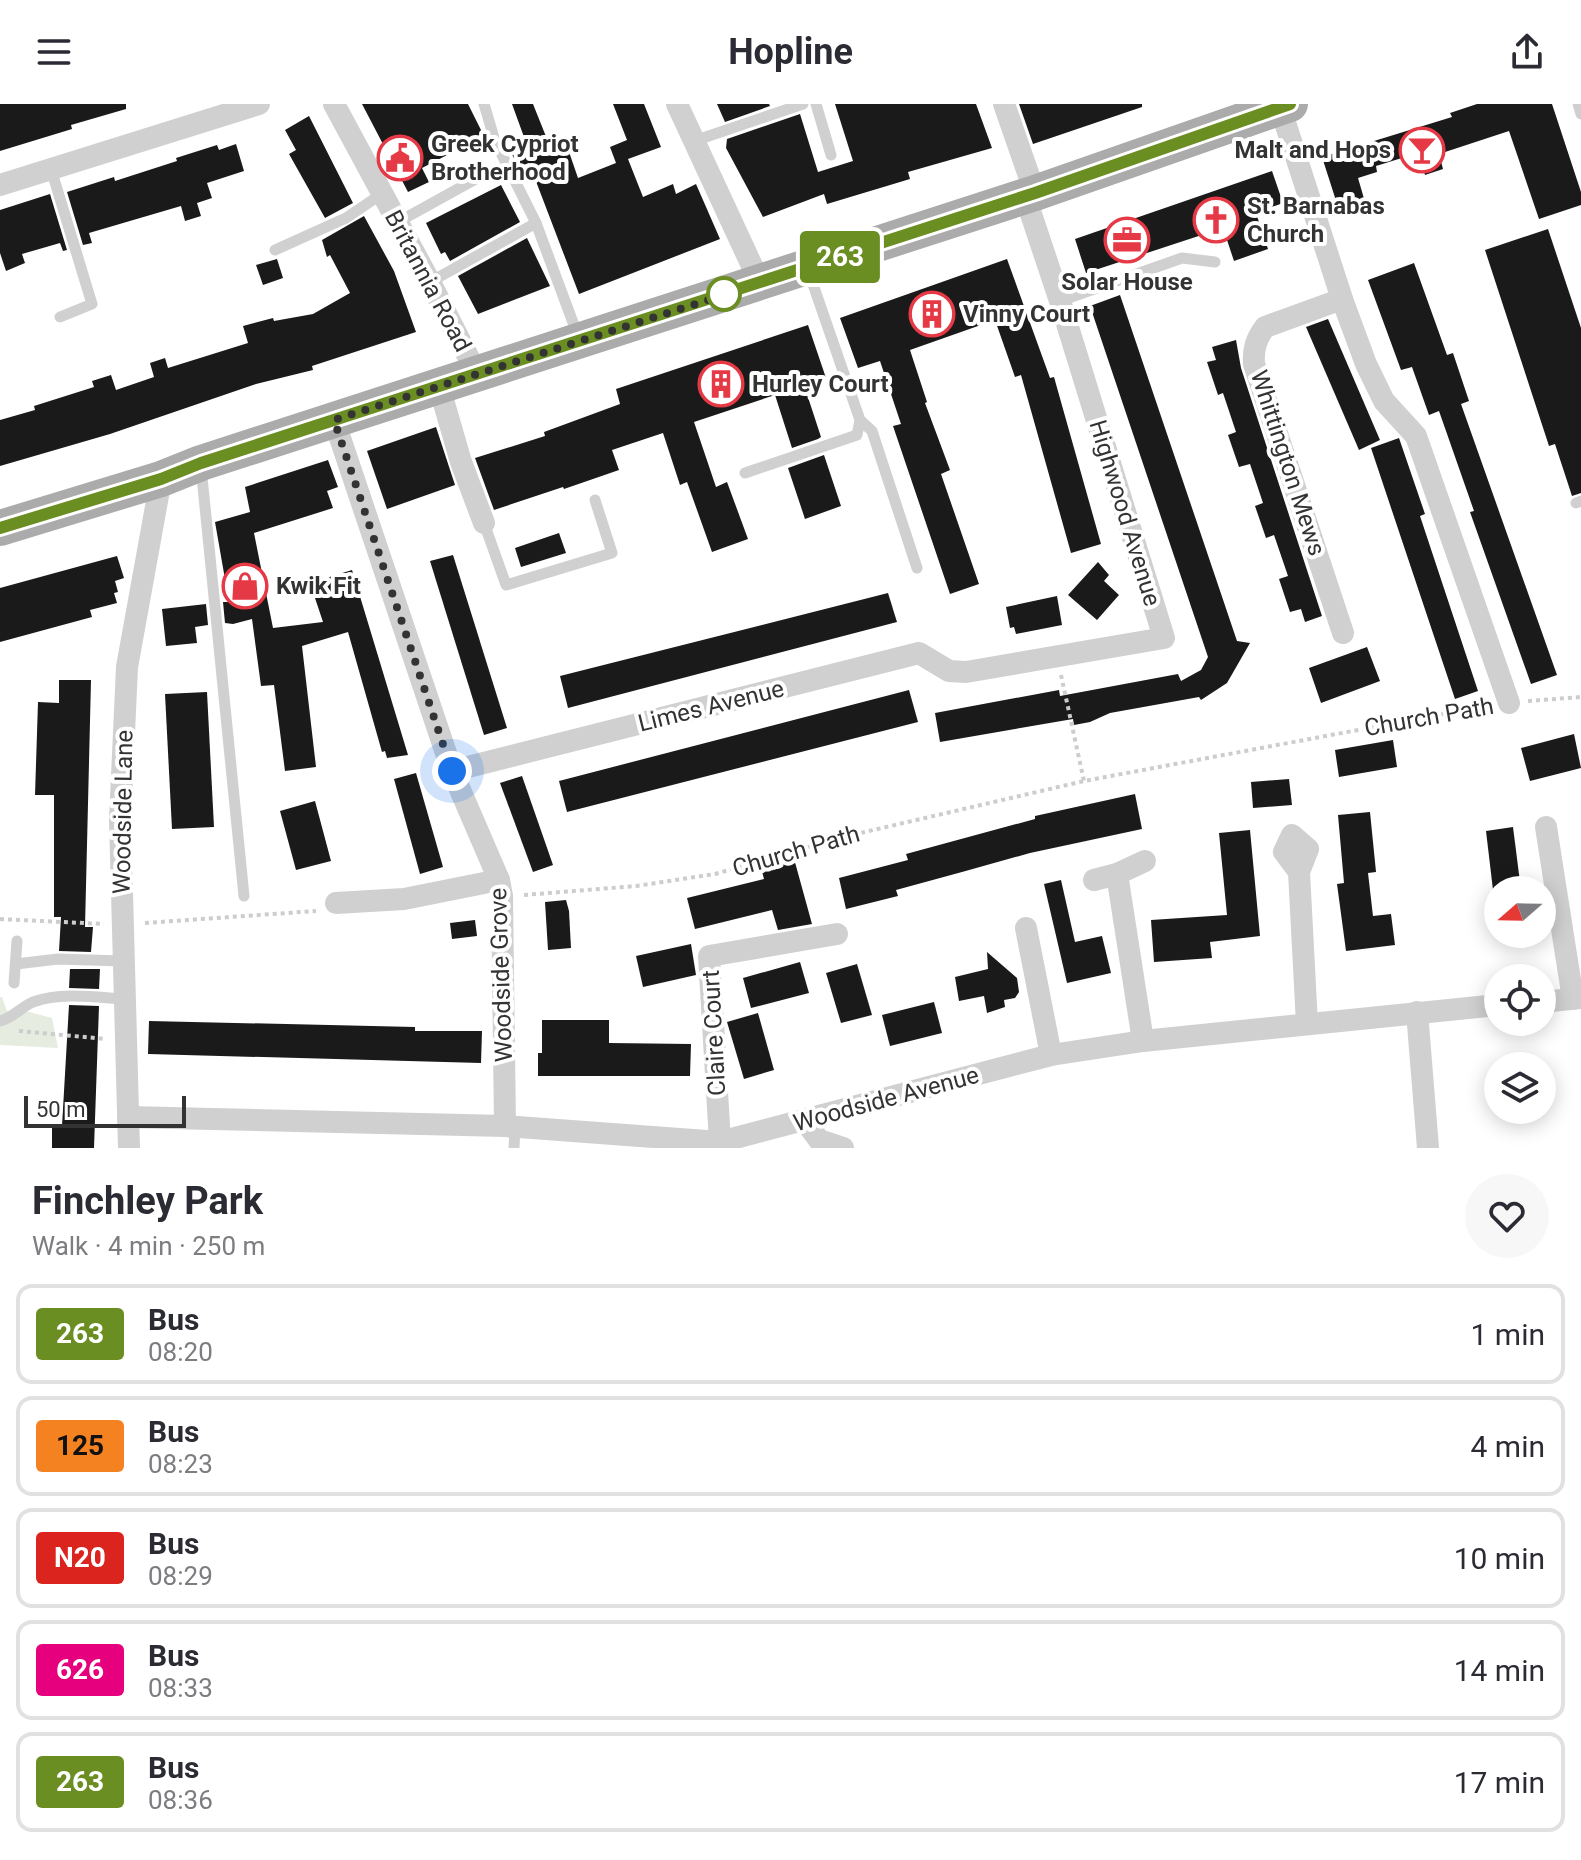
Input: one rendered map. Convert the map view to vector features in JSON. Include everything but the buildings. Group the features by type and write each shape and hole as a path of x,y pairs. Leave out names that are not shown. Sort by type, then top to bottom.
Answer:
{"main road":[{"path":"0,528 161,479 201,463 760,283 1285,106"}],"street":[{"path":"0,185 259,104"},
{"name":"Britannia Road","path":"334,104 477,374"},
{"path":"677,104 760,283"},
{"name":"Highwood Avenue","path":"966,672 1164,638 1060,301 1004,104"},
{"path":"1285,106 1342,299 1366,364 1384,401 1416,436 1509,703"},
{"name":"Whittington Mews","path":"1342,299 1265,327 1258,336 1254,364 1343,633"},
{"path":"439,386 461,462 484,523"},
{"name":"Woodside Grove","path":"334,420 452,771 500,888 511,1133"},
{"name":"Woodside Lane","path":"129,1148 120,820 127,667 161,479"},
{"name":"Limes Avenue","path":"452,771 919,653 949,671 966,672"},
{"path":"1546,827 1577,998 1556,1000"},
{"path":"1094,880 1117,874 1145,861"},
{"path":"1299,872 1307,1024"},
{"path":"1117,874 1143,1041"},
{"path":"327,907 500,888"},
{"path":"1026,928 1051,1055"},
{"name":"Claire Court","path":"720,1142 709,956 837,934"},
{"name":"Woodside Avenue","path":"128,1117 720,1142 1051,1055 1143,1041 1484,1006"},
{"path":"1417,1012 1428,1148"},
{"path":"805,1121 819,1140 843,1148"}],"lane":[{"path":"484,104 495,141 536,223 580,340"},
{"path":"694,141 803,104"},
{"path":"816,104 831,155"},
{"path":"1578,104 1581,114"},
{"path":"51,169 92,304 60,317"},
{"path":"398,222 492,170"},
{"path":"275,250 346,218 383,193"},
{"path":"430,282 536,223"},
{"path":"1060,301 1182,258 1215,262"},
{"path":"807,267 860,420 872,431 917,568"},
{"path":"745,473 857,435 860,420"},
{"path":"201,463 244,896"},
{"path":"484,523 506,585 612,553 595,500"},
{"path":"14,983 17,941"},
{"path":"16,964 58,959 122,961"},
{"path":"0,1021 14,1016 32,1002 67,996 123,999"}],"path":[{"path":"1057,657 1084,781"},
{"name":"Church Path","path":"500,888 636,886 715,874 839,838 1084,781 1509,703 1581,697"},
{"path":"0,919 122,925 327,907"},
{"path":"16,1031 124,1040"}],"shaded area":[{"path":"0,997 7,1011 17,1016 18,1009 52,1018 58,1048 0,1045"}],"bus line":[{"name":"263","path":"0,528 161,479 201,463 1035,193 1290,104"}],"place":[{"name":"Malt and Hops","path":"1422,150"},
{"name":"Greek Cypriot Brotherhood","path":"400,158"},
{"name":"St. Barnabas Church","path":"1216,220"},
{"name":"Solar House","path":"1127,240"},
{"name":"Vinny Court","path":"932,314"},
{"name":"Hurley Court","path":"721,384"},
{"name":"Kwik Fit","path":"245,586"}],"route":[{"path":"452,771 334,420 730,293 724,294"}]}
